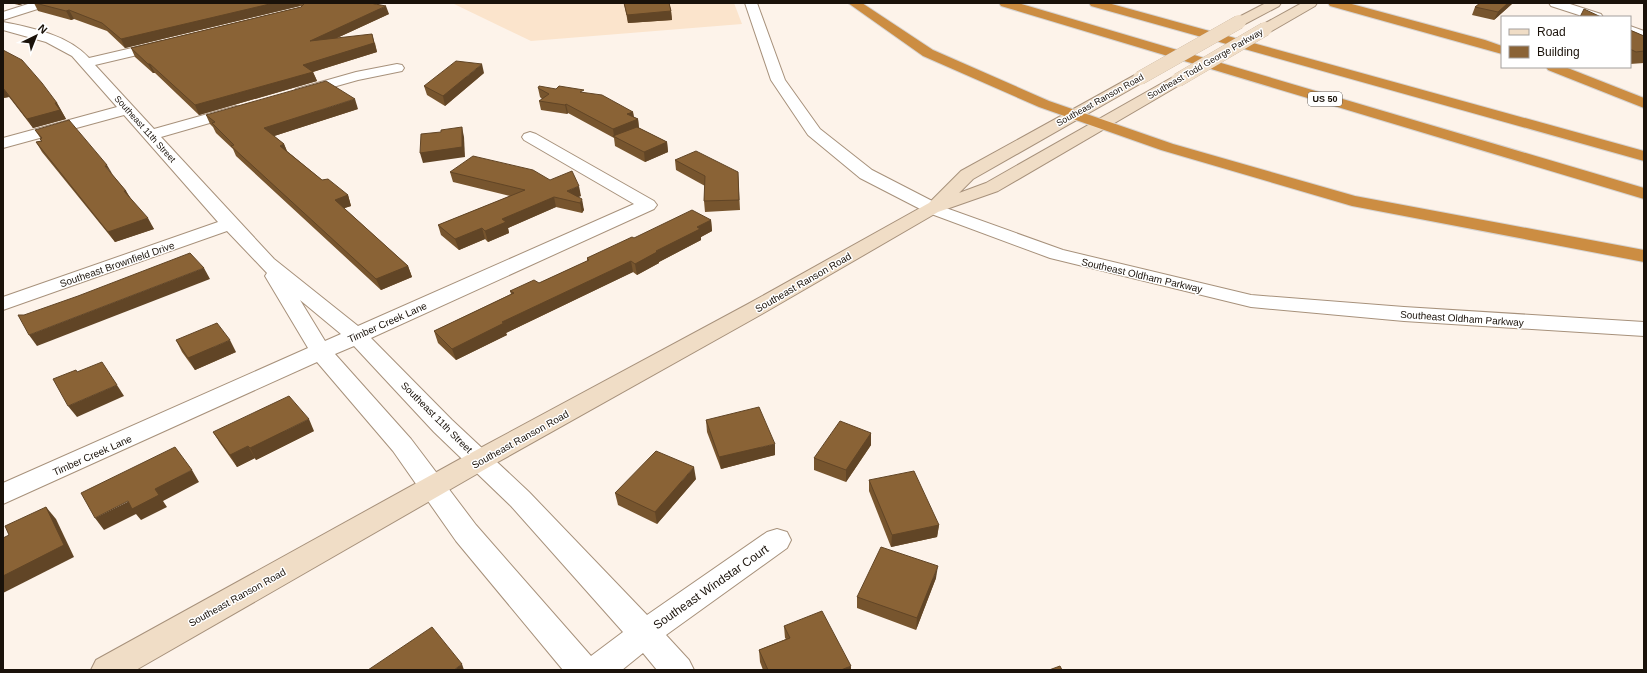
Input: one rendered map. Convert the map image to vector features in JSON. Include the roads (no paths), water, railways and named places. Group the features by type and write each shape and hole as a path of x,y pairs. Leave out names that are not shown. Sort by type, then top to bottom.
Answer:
{"highway":[{"path":"854,3 928,53 1044,104 1100,125 1167,147 1352,201 1644,256"},
{"name":"US 50","path":"1005,3 1644,194"},
{"path":"1095,3 1644,156"},
{"path":"1334,3 1480,42 1501,50"},
{"path":"1556,68 1644,103"}],"main road":[{"name":"Southeast Ranson Road","path":"932,208 967,176 1073,115 1275,3"},
{"name":"Southeast Todd George Parkway","path":"1100,125 1311,3"},
{"name":"Southeast Ranson Road","path":"107,670 932,208 992,187 1100,125"}],"street":[{"path":"3,16 43,3"},
{"name":"Southeast Oldham Parkway","path":"751,3 778,80 814,132 866,174 932,208 1057,254 1251,301 1404,314 1644,329"},
{"path":"1555,3 1594,16"},
{"name":"Southeast 11th Street","path":"3,26 37,34 72,49 267,263 357,336 443,426 520,499 678,670"},
{"path":"1631,30 1644,36"},
{"path":"86,63 178,41"},
{"path":"288,96 356,76 397,68"},
{"path":"150,136 249,107"},
{"path":"3,143 127,109"},
{"name":"Timber Creek Lane","path":"3,494 648,205 530,138"},
{"name":"Southeast Brownfield Drive","path":"3,304 230,224"},
{"name":"Southeast 11th Street","path":"267,263 321,352 402,445 466,533 583,670"},
{"name":"Southeast Windstar Court","path":"598,670 645,633 777,540"}]}
